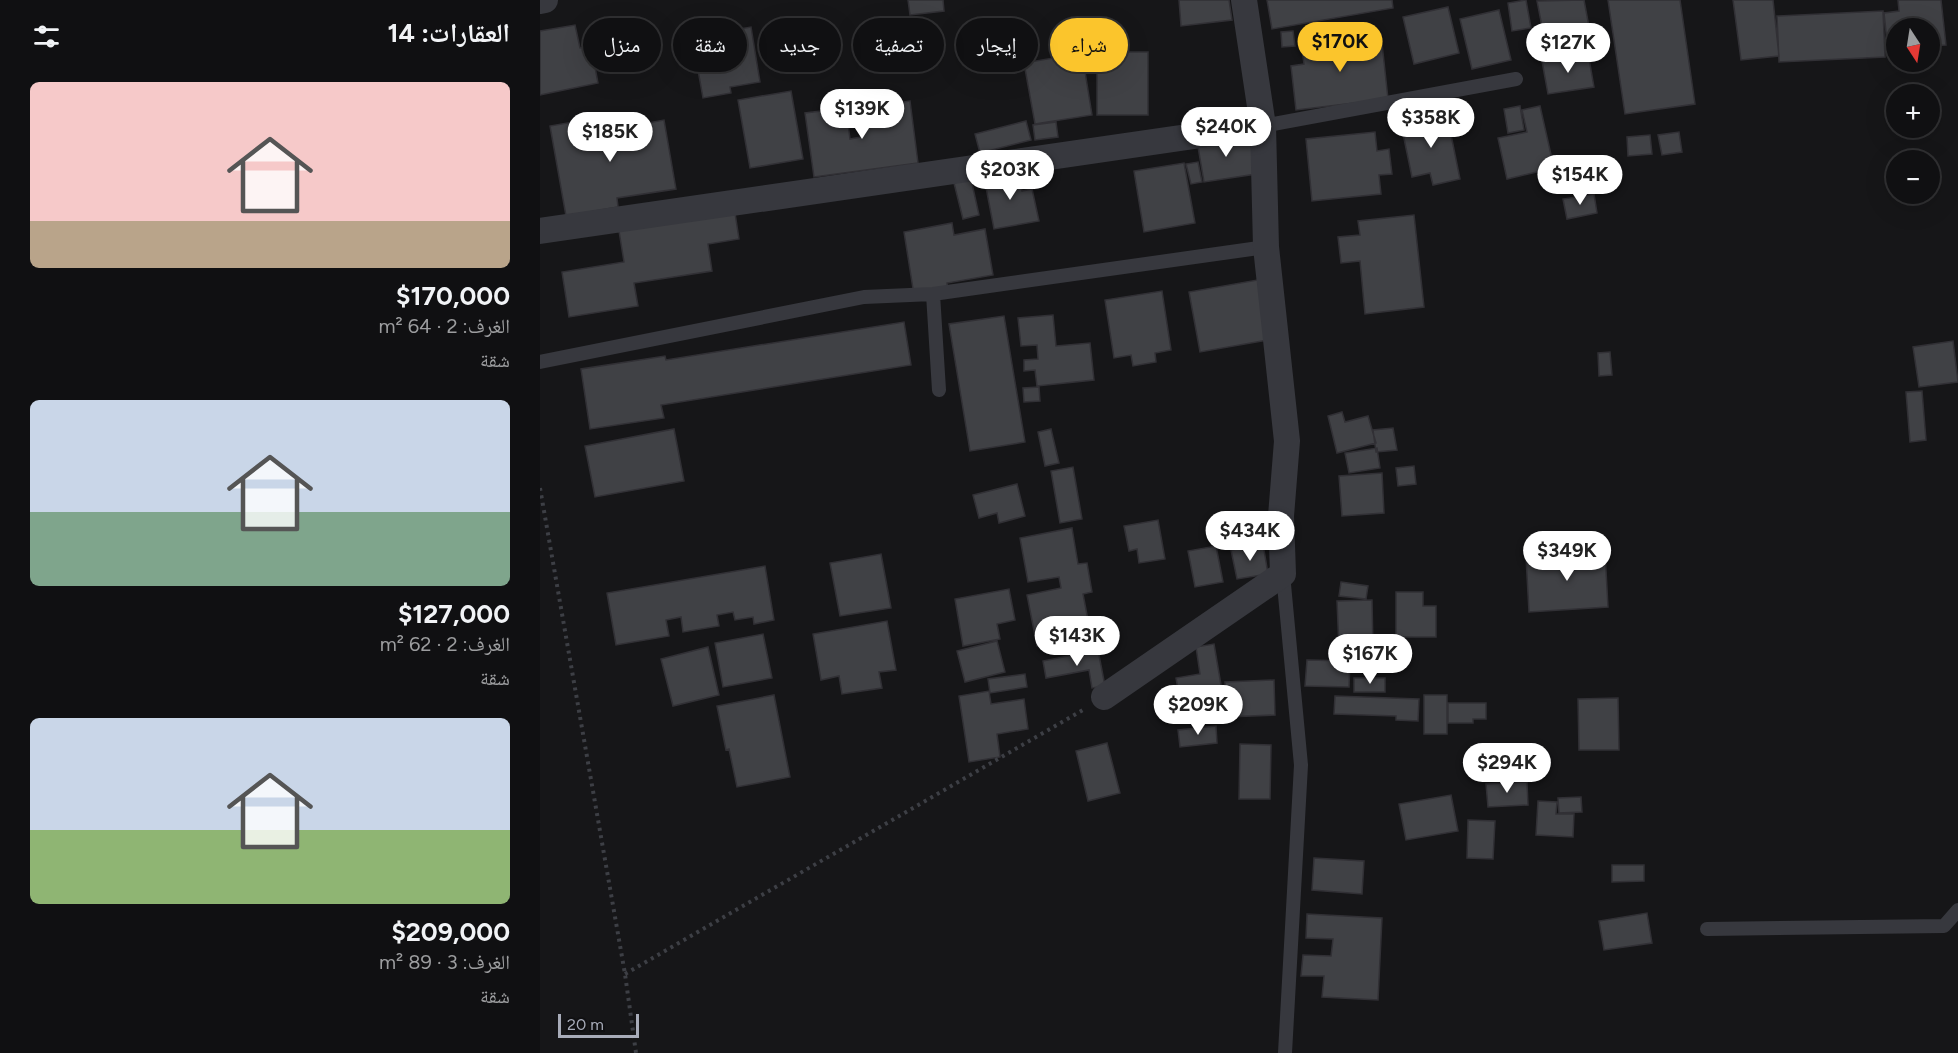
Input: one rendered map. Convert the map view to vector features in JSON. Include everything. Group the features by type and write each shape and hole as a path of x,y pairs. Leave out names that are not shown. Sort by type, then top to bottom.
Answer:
{"street":[{"path":"540,1 545,0"},
{"path":"1104,697 1283,574 1281,516 1287,441 1266,247 1263,126 1244,0"},
{"path":"540,231 1263,126"}],"lane":[{"path":"1263,126 1516,79"},
{"path":"540,362 864,297 933,294 1266,247"},
{"path":"933,294 939,390"},
{"path":"1283,574 1301,765 1285,1053"},
{"path":"1707,929 1944,926 1958,910"}],"path":[{"path":"540,488 625,974 636,1053"},
{"path":"625,974 1104,697"}],"building":[{"path":"908,0 943,0 944,11 910,15"},
{"path":"1179,0 1229,0 1232,20 1181,26"},
{"path":"1267,0 1392,0 1393,8 1272,29"},
{"path":"1526,0 1531,28 1512,31 1508,3"},
{"path":"1584,0 1593,48 1548,57 1537,1"},
{"path":"1608,0 1680,0 1695,104 1625,114"},
{"path":"1733,0 1773,0 1779,56 1741,60"},
{"path":"1898,0 1941,0 1946,45 1940,45 1940,18 1886,18 1886,32 1884,13 1899,11"},
{"path":"1448,7 1459,53 1414,64 1403,17"},
{"path":"1499,10 1511,60 1472,69 1460,19"},
{"path":"1883,11 1885,57 1779,62 1777,16"},
{"path":"575,25 580,48 583,47 583,72 596,72 598,83 540,95 540,31"},
{"path":"751,27 760,82 730,87 731,93 703,98 698,72 747,72 747,28"},
{"path":"1293,31 1295,46 1282,47 1281,32"},
{"path":"1381,34 1388,99 1296,110 1291,66 1304,64 1301,43"},
{"path":"1128,52 1148,52 1148,115 1097,115 1097,72 1128,72"},
{"path":"1588,53 1594,87 1548,94 1542,61"},
{"path":"1050,59 1050,72 1085,72 1092,115 1035,124 1026,72 1038,72 1038,61"},
{"path":"791,91 803,159 750,168 738,100"},
{"path":"910,101 918,163 814,177 805,113 846,108 850,139 861,137 857,109"},
{"path":"1520,106 1524,130 1508,133 1504,109"},
{"path":"1540,106 1554,168 1507,179 1498,138 1527,132 1522,110"},
{"path":"1447,115 1460,179 1433,185 1430,173 1412,177 1401,124"},
{"path":"607,116 609,130 664,120 676,189 617,198 618,207 566,216 550,126"},
{"path":"1026,121 1031,140 980,153 975,134"},
{"path":"1056,122 1058,137 1035,140 1033,125"},
{"path":"1375,132 1377,151 1389,149 1392,174 1379,175 1381,194 1312,201 1306,139"},
{"path":"1679,132 1682,152 1662,155 1658,135"},
{"path":"1249,133 1256,174 1204,182 1197,141"},
{"path":"1650,135 1652,154 1628,156 1627,137"},
{"path":"1198,162 1202,182 1191,184 1186,164"},
{"path":"1184,163 1195,223 1144,232 1134,171"},
{"path":"1018,171 1022,191 1032,189 1039,221 994,229 984,177"},
{"path":"971,179 979,215 963,219 954,183"},
{"path":"1594,194 1597,213 1567,219 1563,199"},
{"path":"735,213 739,239 708,244 712,271 634,283 638,306 569,317 562,272 624,262 619,231"},
{"path":"1414,215 1424,307 1365,314 1360,261 1341,263 1338,237 1360,235 1358,221"},
{"path":"952,223 954,235 985,229 993,275 947,283 948,289 914,295 904,232"},
{"path":"1263,279 1274,339 1200,352 1189,292"},
{"path":"1162,291 1171,350 1155,353 1156,362 1133,366 1131,355 1114,358 1105,300"},
{"path":"1053,315 1056,346 1090,343 1094,380 1037,386 1035,370 1024,371 1024,360 1038,359 1037,345 1021,346 1018,318"},
{"path":"1004,316 1025,442 970,451 949,324"},
{"path":"904,322 911,365 661,405 664,418 590,429 581,369 665,356 666,360"},
{"path":"1953,341 1958,382 1919,387 1913,347"},
{"path":"1610,352 1612,375 1599,376 1598,353"},
{"path":"1039,387 1040,401 1024,402 1023,388"},
{"path":"1922,391 1926,440 1910,442 1906,392"},
{"path":"1342,412 1345,422 1368,416 1376,443 1337,453 1328,416"},
{"path":"1393,428 1397,450 1376,452 1373,430"},
{"path":"674,429 684,481 595,497 585,446"},
{"path":"1051,429 1059,463 1045,466 1038,432"},
{"path":"1377,448 1380,468 1349,473 1345,453"},
{"path":"1414,466 1416,484 1398,486 1396,468"},
{"path":"1073,467 1082,519 1060,523 1051,471"},
{"path":"1382,473 1384,513 1342,516 1339,476"},
{"path":"1017,484 1025,516 999,523 997,513 979,518 973,495"},
{"path":"1158,520 1165,559 1139,563 1137,549 1129,551 1124,526"},
{"path":"1072,528 1078,564 1087,563 1092,592 1083,594 1091,636 1037,646 1027,595 1061,588 1059,577 1028,582 1020,538"},
{"path":"1263,544 1268,574 1237,579 1231,550"},
{"path":"1216,546 1223,582 1195,587 1188,551"},
{"path":"1605,552 1608,607 1529,612 1526,557"},
{"path":"881,554 891,608 840,616 830,563"},
{"path":"765,566 774,620 754,624 753,617 735,620 733,612 717,615 719,626 683,632 681,617 666,620 669,636 616,645 607,593"},
{"path":"1341,582 1368,586 1366,599 1339,596"},
{"path":"1009,589 1015,620 997,624 1000,639 963,646 955,599"},
{"path":"1396,592 1423,592 1423,606 1436,606 1436,637 1396,637"},
{"path":"1372,600 1373,648 1339,649 1337,601"},
{"path":"887,621 896,670 879,672 882,688 842,694 839,676 821,680 813,634"},
{"path":"763,634 772,678 723,687 715,643"},
{"path":"997,641 1005,672 965,682 957,651"},
{"path":"1214,644 1227,720 1211,723 1208,708 1182,712 1176,678 1200,674 1196,647"},
{"path":"708,647 719,695 673,706 661,659"},
{"path":"1098,650 1105,686 1092,688 1089,670 1046,678 1043,661"},
{"path":"1307,660 1350,661 1349,687 1305,686"},
{"path":"1025,674 1027,687 990,693 988,679"},
{"path":"1354,678 1385,678 1385,692 1354,692"},
{"path":"1274,680 1275,715 1227,717 1225,682"},
{"path":"989,691 991,704 1024,699 1028,729 997,734 1000,757 969,762 959,696"},
{"path":"774,695 790,777 737,787 729,749 726,750 717,706"},
{"path":"1424,695 1447,695 1447,734 1424,734"},
{"path":"1335,696 1419,699 1418,721 1396,720 1396,716 1334,714"},
{"path":"1618,698 1619,750 1579,750 1578,699"},
{"path":"1448,703 1486,703 1486,719 1473,719 1473,723 1448,723"},
{"path":"1216,726 1217,743 1180,747 1178,730"},
{"path":"1107,743 1120,793 1088,801 1076,751"},
{"path":"1240,744 1271,745 1270,799 1239,799"},
{"path":"1527,782 1528,805 1488,807 1486,784"},
{"path":"1451,795 1458,831 1406,840 1399,804"},
{"path":"1581,797 1582,812 1559,813 1558,798"},
{"path":"1538,801 1557,802 1556,814 1574,814 1573,837 1536,835"},
{"path":"1468,820 1495,821 1493,859 1467,858"},
{"path":"1314,858 1364,861 1362,894 1312,890"},
{"path":"1612,865 1644,865 1644,881 1612,882"},
{"path":"1647,913 1652,943 1604,950 1599,921"},
{"path":"1307,914 1382,918 1378,1000 1322,997 1324,976 1301,976 1303,955 1331,956 1333,939 1306,938"}]}
